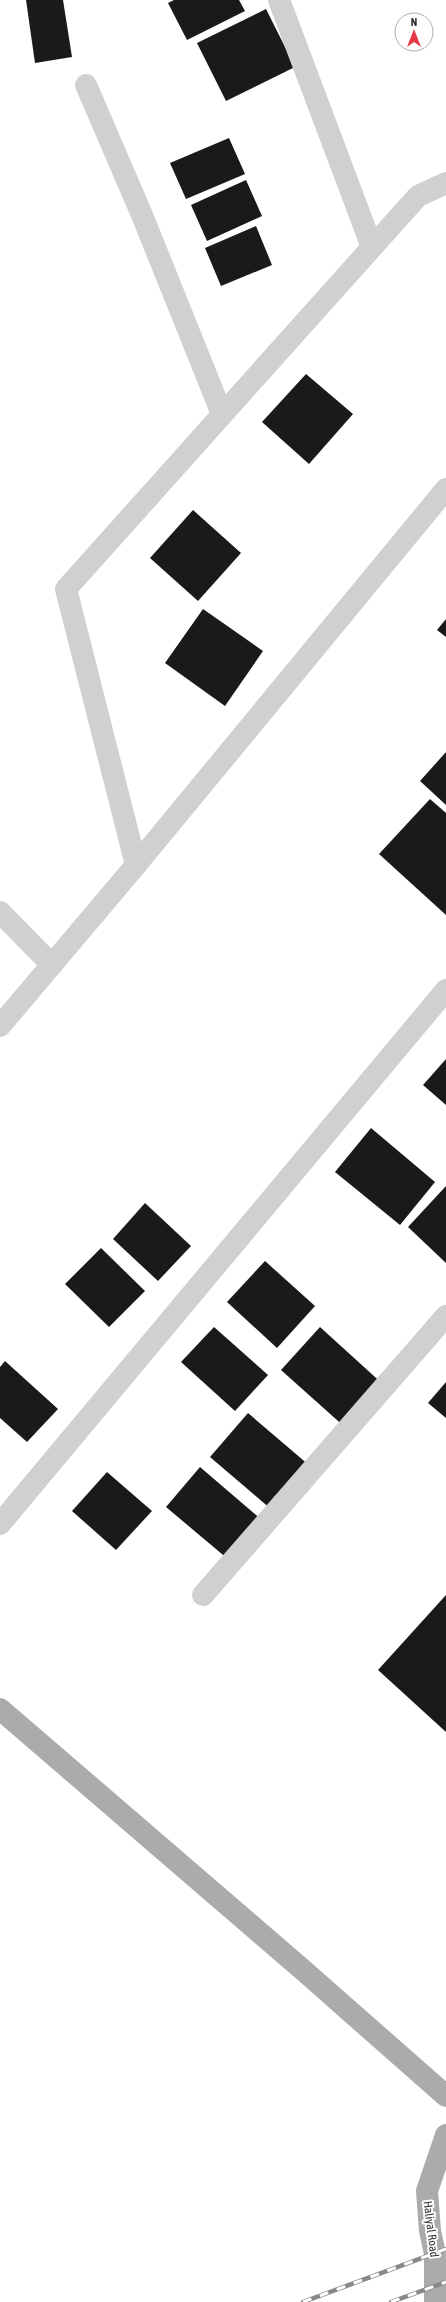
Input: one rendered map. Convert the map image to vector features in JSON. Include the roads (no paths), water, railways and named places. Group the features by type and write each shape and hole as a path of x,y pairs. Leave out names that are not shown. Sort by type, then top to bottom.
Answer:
{"main road":[{"path":"0,1709 297,1964 446,2096"},
{"name":"Haliyal Road","path":"435,2302 435,2254 430,2231 427,2191 446,2135"}],"street":[{"path":"279,0 372,247"},
{"path":"86,85 142,215 222,414"},
{"path":"136,865 66,589 418,196 446,183"},
{"path":"0,1026 136,865 446,489"},
{"path":"0,912 52,965"},
{"path":"0,1524 446,990"},
{"path":"202,1595 446,1316"}],"railway":[{"path":"303,2302 446,2249"},
{"path":"391,2302 446,2282"}]}
